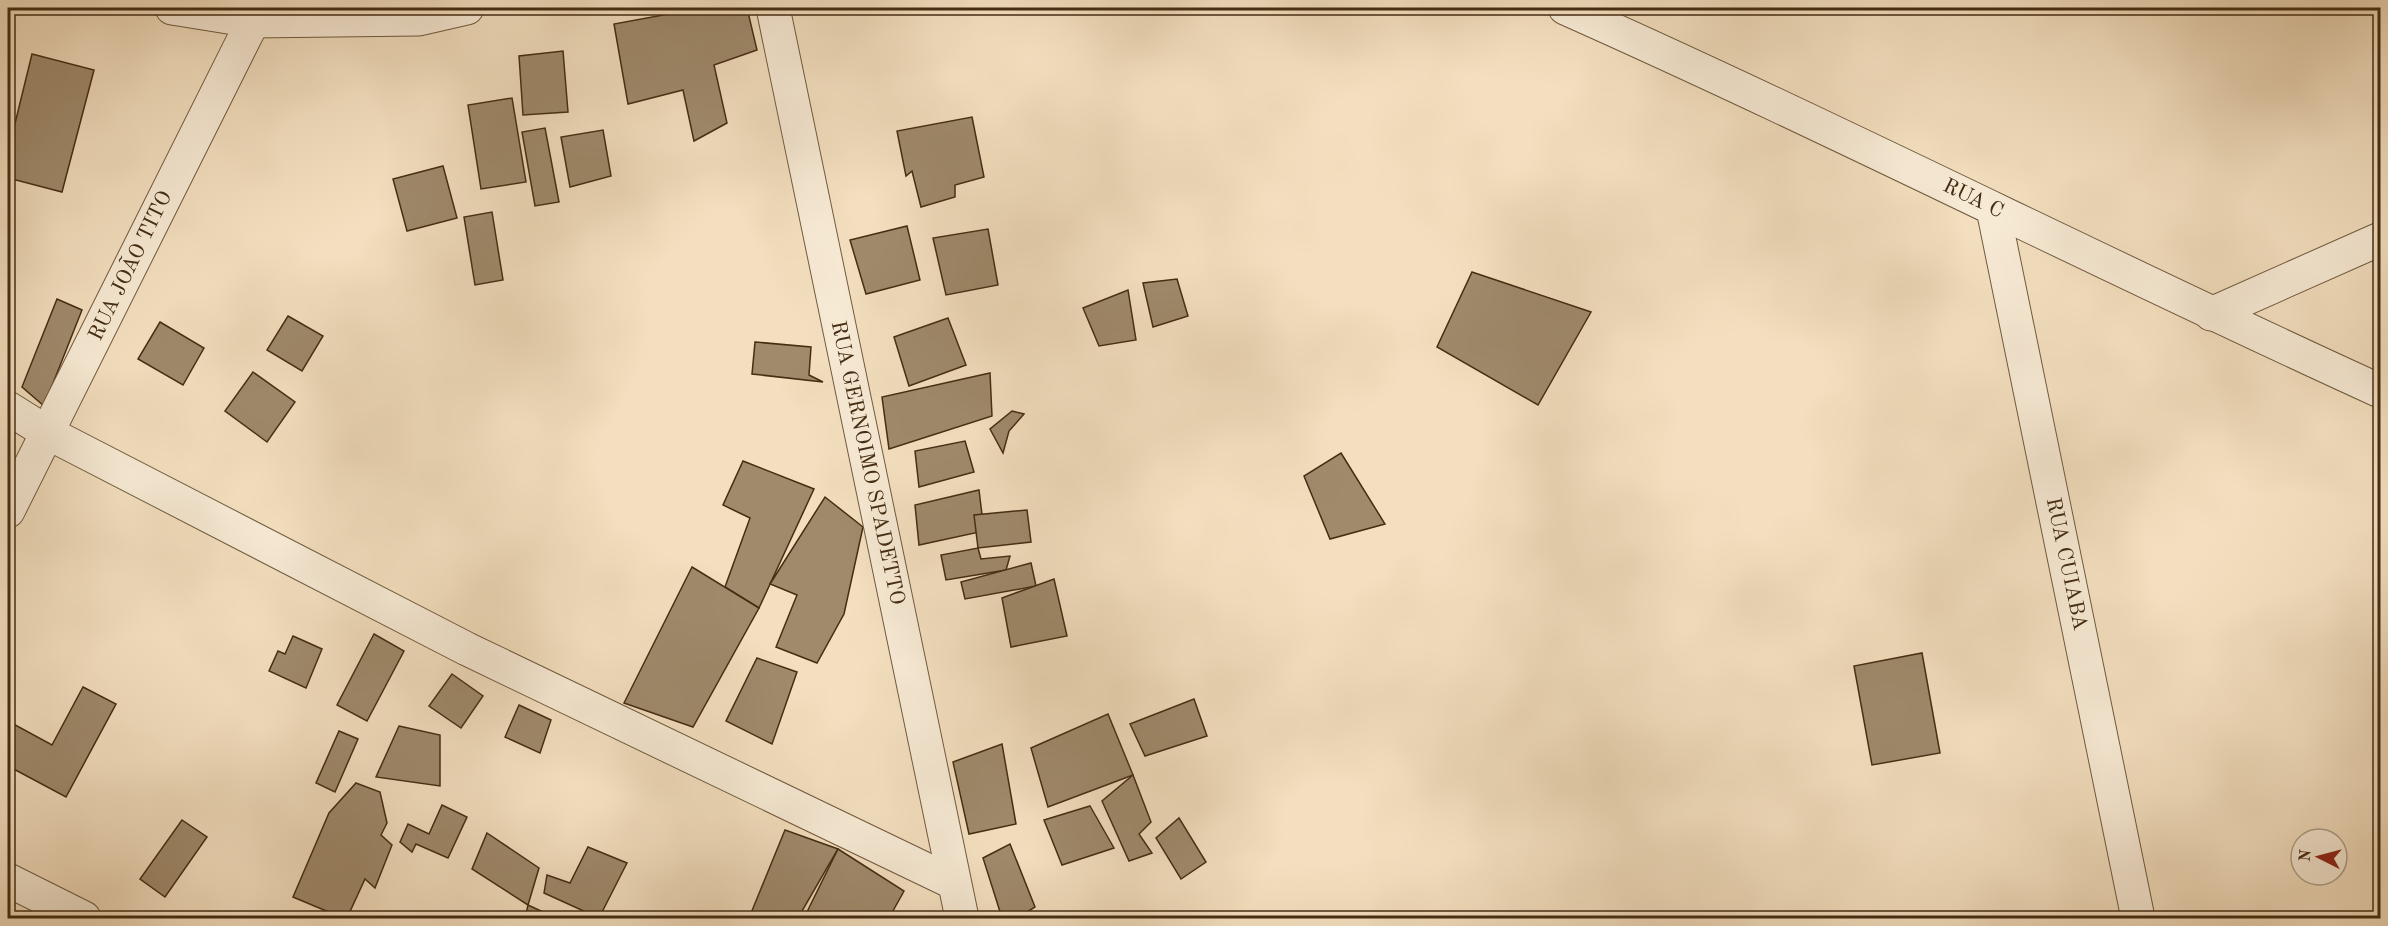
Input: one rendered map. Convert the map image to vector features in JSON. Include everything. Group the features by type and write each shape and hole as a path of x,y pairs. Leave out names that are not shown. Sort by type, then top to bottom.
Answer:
{"street":[{"path":"172,8 253,21 419,19 467,8"},
{"name":"RUA GERNOIMO SPADETTO","path":"773,8 962,918"},
{"name":"RUA C","path":"1565,8 1744,88 2211,314 2380,391"},
{"name":"RUA JOÃO TITO","path":"8,511 253,21"},
{"name":"RUA CUIABA","path":"1993,209 2138,918"},
{"path":"2211,314 2380,239"},
{"path":"8,408 48,433 467,648 954,883"},
{"path":"8,880 84,918"}],"building":[{"path":"701,8 747,8 757,50 714,65 727,123 694,141 683,90 628,104 614,24"},
{"path":"563,51 568,112 523,115 519,56"},
{"path":"32,54 94,70 62,192 8,178 8,152"},
{"path":"512,98 526,182 481,189 468,105"},
{"path":"972,117 984,177 955,185 955,197 921,207 912,171 906,176 897,131"},
{"path":"545,128 559,202 535,206 522,132"},
{"path":"603,130 611,176 570,187 561,137"},
{"path":"443,166 457,218 407,231 393,179"},
{"path":"492,212 503,280 475,285 464,217"},
{"path":"907,226 920,280 866,294 850,240"},
{"path":"988,229 998,285 946,295 933,238"},
{"path":"1472,272 1591,312 1538,405 1437,347"},
{"path":"1177,279 1188,316 1153,327 1143,283"},
{"path":"1128,290 1136,340 1099,346 1083,308"},
{"path":"57,299 82,310 44,406 22,387"},
{"path":"288,316 323,336 302,371 267,350"},
{"path":"948,318 966,365 909,386 894,337"},
{"path":"160,322 204,348 183,385 138,359"},
{"path":"755,342 811,347 809,375 823,382 752,374"},
{"path":"253,372 295,402 267,442 225,411"},
{"path":"990,373 992,416 889,449 882,397"},
{"path":"1012,411 1024,414 1009,431 1003,453 990,429"},
{"path":"965,441 974,472 919,487 915,451"},
{"path":"1341,453 1385,524 1330,539 1304,476"},
{"path":"743,461 814,489 759,608 725,587 750,518 723,505"},
{"path":"979,490 984,531 919,545 915,505"},
{"path":"825,497 863,527 844,614 817,663 776,647 797,595 770,584"},
{"path":"1027,510 1031,542 978,548 974,515"},
{"path":"978,548 981,559 1010,556 1006,570 946,580 941,555"},
{"path":"1031,563 1036,586 965,599 961,582"},
{"path":"692,567 759,608 693,727 624,703"},
{"path":"1054,579 1067,636 1011,647 1002,598"},
{"path":"374,634 404,651 367,721 337,705"},
{"path":"293,636 322,649 306,688 269,671 278,651 285,654"},
{"path":"1922,653 1940,753 1872,765 1854,666"},
{"path":"757,658 797,672 772,744 726,721"},
{"path":"452,674 483,696 461,728 429,706"},
{"path":"83,687 116,704 66,797 8,766 8,721 52,745"},
{"path":"1194,699 1207,736 1145,756 1130,724"},
{"path":"519,705 551,720 540,753 505,737"},
{"path":"1108,714 1133,775 1048,807 1031,748"},
{"path":"399,726 440,735 440,786 376,777"},
{"path":"339,731 358,739 335,792 316,783"},
{"path":"1002,744 1016,824 969,834 953,762"},
{"path":"1133,775 1151,822 1139,834 1152,853 1129,861 1102,801"},
{"path":"356,783 380,792 387,823 381,835 392,845 375,888 365,879 347,918 343,918 293,897 329,813"},
{"path":"442,805 467,817 448,858 416,844 412,852 400,842 408,824 429,834"},
{"path":"1090,806 1114,848 1062,865 1044,820"},
{"path":"1179,818 1206,862 1181,879 1156,838"},
{"path":"182,820 207,837 165,897 140,879"},
{"path":"785,830 838,849 798,918 749,918"},
{"path":"487,833 539,868 528,905 472,869"},
{"path":"1010,844 1035,907 1018,918 1002,918 983,858"},
{"path":"588,847 627,863 599,918 544,893 547,875 570,883"},
{"path":"838,849 904,891 889,918 804,918"},
{"path":"528,905 556,918 525,918"}]}
